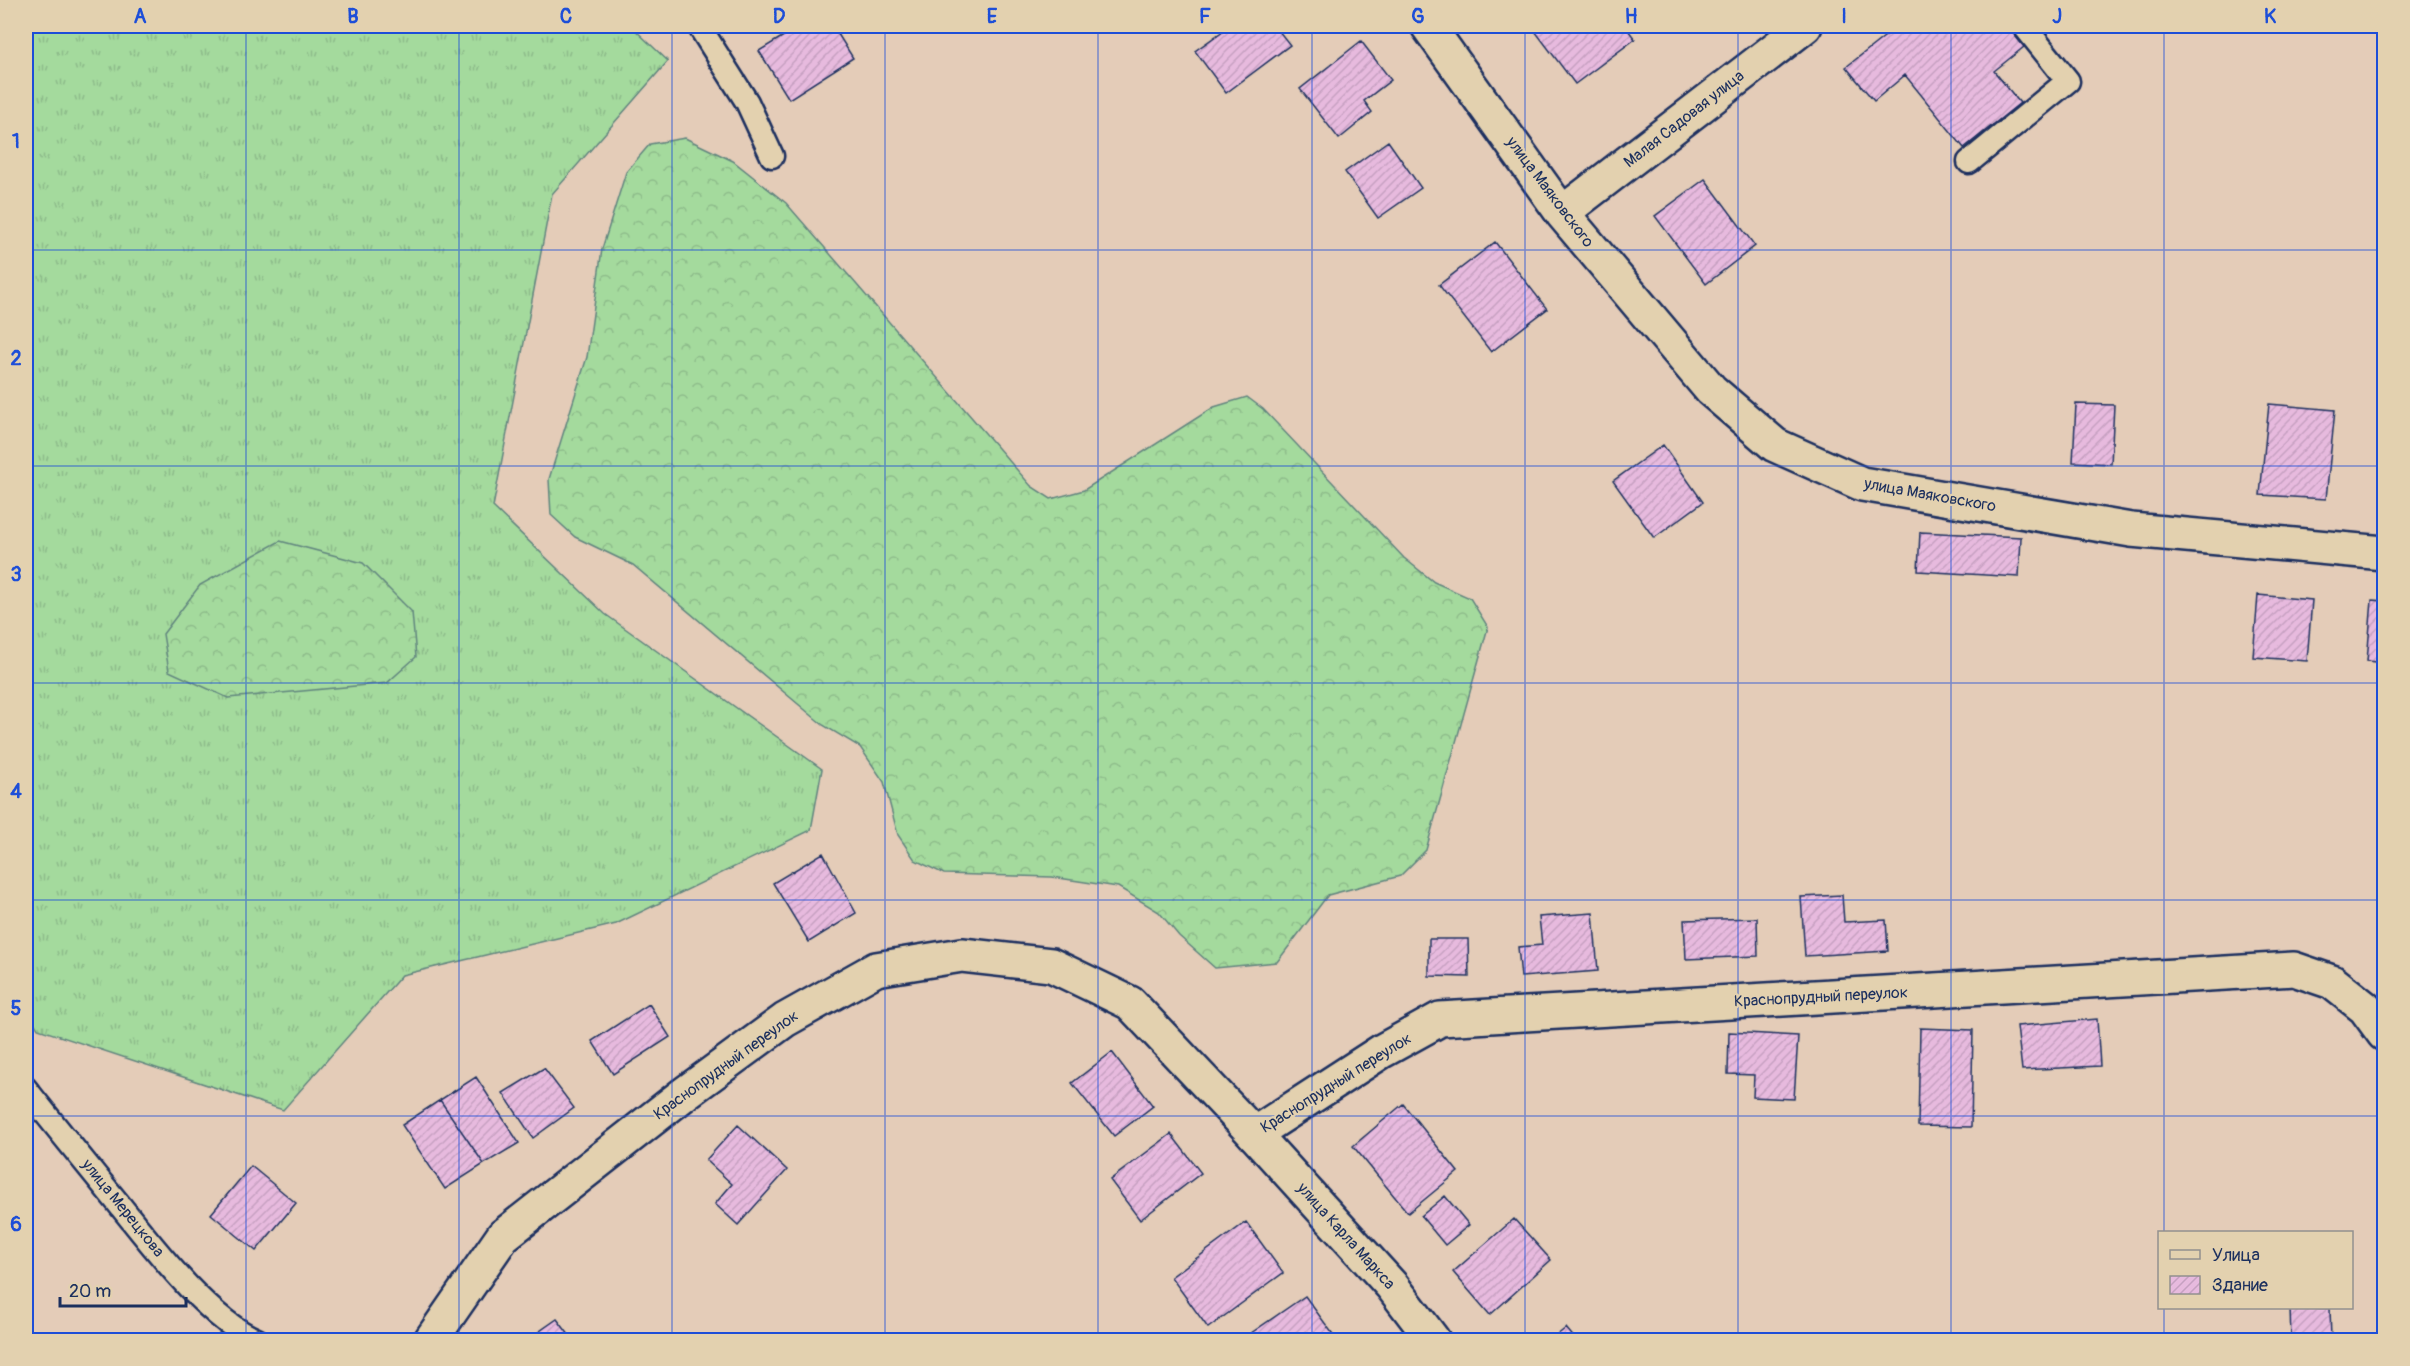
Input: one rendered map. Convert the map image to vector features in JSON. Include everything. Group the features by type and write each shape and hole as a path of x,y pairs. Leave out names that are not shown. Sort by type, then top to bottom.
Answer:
{"street":[{"name":"улица Маяковского","path":"1428,26 1562,213 1711,390 1775,446 1862,484 2131,530 2385,553"},
{"name":"Малая Садовая улица","path":"1562,213 1805,26"},
{"name":"Краснопрудный переулок","path":"431,1341 503,1236 684,1094 785,1020 876,969 962,955 1051,965 1131,1003 1254,1134 1382,1051 1440,1019 2294,969 2332,982 2365,1008 2385,1034"},
{"name":"улица Карла Маркса","path":"1254,1134 1392,1286 1433,1341"}],"lane":[{"path":"699,26 747,102 772,156"},
{"path":"1969,162 2068,81 2024,26"},
{"name":"улица Мерецкова","path":"26,1089 154,1248 191,1289 206,1305 257,1341"}],"green space":[{"path":"26,26 631,26 668,61 552,194 493,507 605,614 822,769 811,830 616,924 402,975 283,1110 38,1029 26,1009"},
{"path":"685,138 733,161 786,203 1031,486 1051,499 1084,490 1214,407 1247,397 1263,409 1404,558 1434,582 1470,598 1488,627 1426,850 1400,876 1328,895 1277,962 1215,968 1179,936 1159,912 1118,887 1052,877 944,874 915,860 898,835 884,782 860,747 823,725 633,565 575,537 551,515 549,479 587,357 602,249 626,172 650,144"},
{"path":"280,541 363,563 412,612 416,657 387,683 228,698 169,671 163,634 200,585"}],"building":[{"path":"800,26 833,26 853,58 789,99 759,51"},
{"path":"1230,26 1275,26 1290,45 1226,93 1195,51"},
{"path":"1542,26 1625,26 1635,39 1575,84 1535,31"},
{"path":"1898,26 2007,26 2024,47 1994,71 2020,103 1964,148 1905,75 1874,101 1846,67"},
{"path":"1361,41 1391,80 1364,101 1372,112 1339,139 1300,89"},
{"path":"1388,141 1421,188 1378,218 1345,172"},
{"path":"1705,179 1755,246 1706,284 1655,216"},
{"path":"1495,242 1547,309 1491,352 1439,285"},
{"path":"2076,404 2114,405 2111,464 2073,462"},
{"path":"2269,404 2335,410 2326,499 2260,495"},
{"path":"1663,445 1703,502 1654,538 1613,481"},
{"path":"1920,532 2021,537 2019,577 1918,571"},
{"path":"2258,595 2312,600 2307,661 2253,657"},
{"path":"2372,600 2384,601 2384,663 2367,661"},
{"path":"823,853 856,913 809,942 773,883"},
{"path":"1842,895 1844,922 1886,920 1888,951 1805,956 1801,897"},
{"path":"1593,913 1598,971 1521,977 1518,947 1542,945 1539,917"},
{"path":"1757,918 1758,956 1686,959 1684,920"},
{"path":"1429,939 1468,939 1469,977 1429,976"},
{"path":"649,1004 670,1037 613,1074 592,1041"},
{"path":"2097,1019 2100,1066 2022,1070 2017,1026"},
{"path":"1920,1028 1973,1030 1971,1127 1918,1126"},
{"path":"1729,1032 1798,1036 1794,1099 1753,1097 1754,1075 1728,1074"},
{"path":"1112,1052 1153,1106 1114,1136 1072,1083"},
{"path":"544,1068 574,1108 533,1138 503,1093"},
{"path":"476,1077 519,1143 484,1164 440,1100"},
{"path":"440,1100 484,1164 445,1189 402,1125"},
{"path":"1403,1104 1458,1172 1408,1213 1353,1146"},
{"path":"738,1125 787,1170 738,1225 715,1204 732,1184 706,1160"},
{"path":"1171,1134 1201,1173 1140,1220 1110,1180"},
{"path":"251,1166 296,1203 256,1251 211,1214"},
{"path":"1445,1196 1469,1225 1445,1245 1421,1216"},
{"path":"1514,1219 1551,1260 1490,1315 1453,1272"},
{"path":"1246,1222 1283,1273 1208,1328 1171,1277"},
{"path":"1305,1296 1335,1337 1330,1340 1241,1340"},
{"path":"2290,1309 2330,1309 2331,1340 2291,1340"},
{"path":"557,1319 573,1340 527,1340"},
{"path":"1566,1328 1576,1340 1551,1340"}]}
